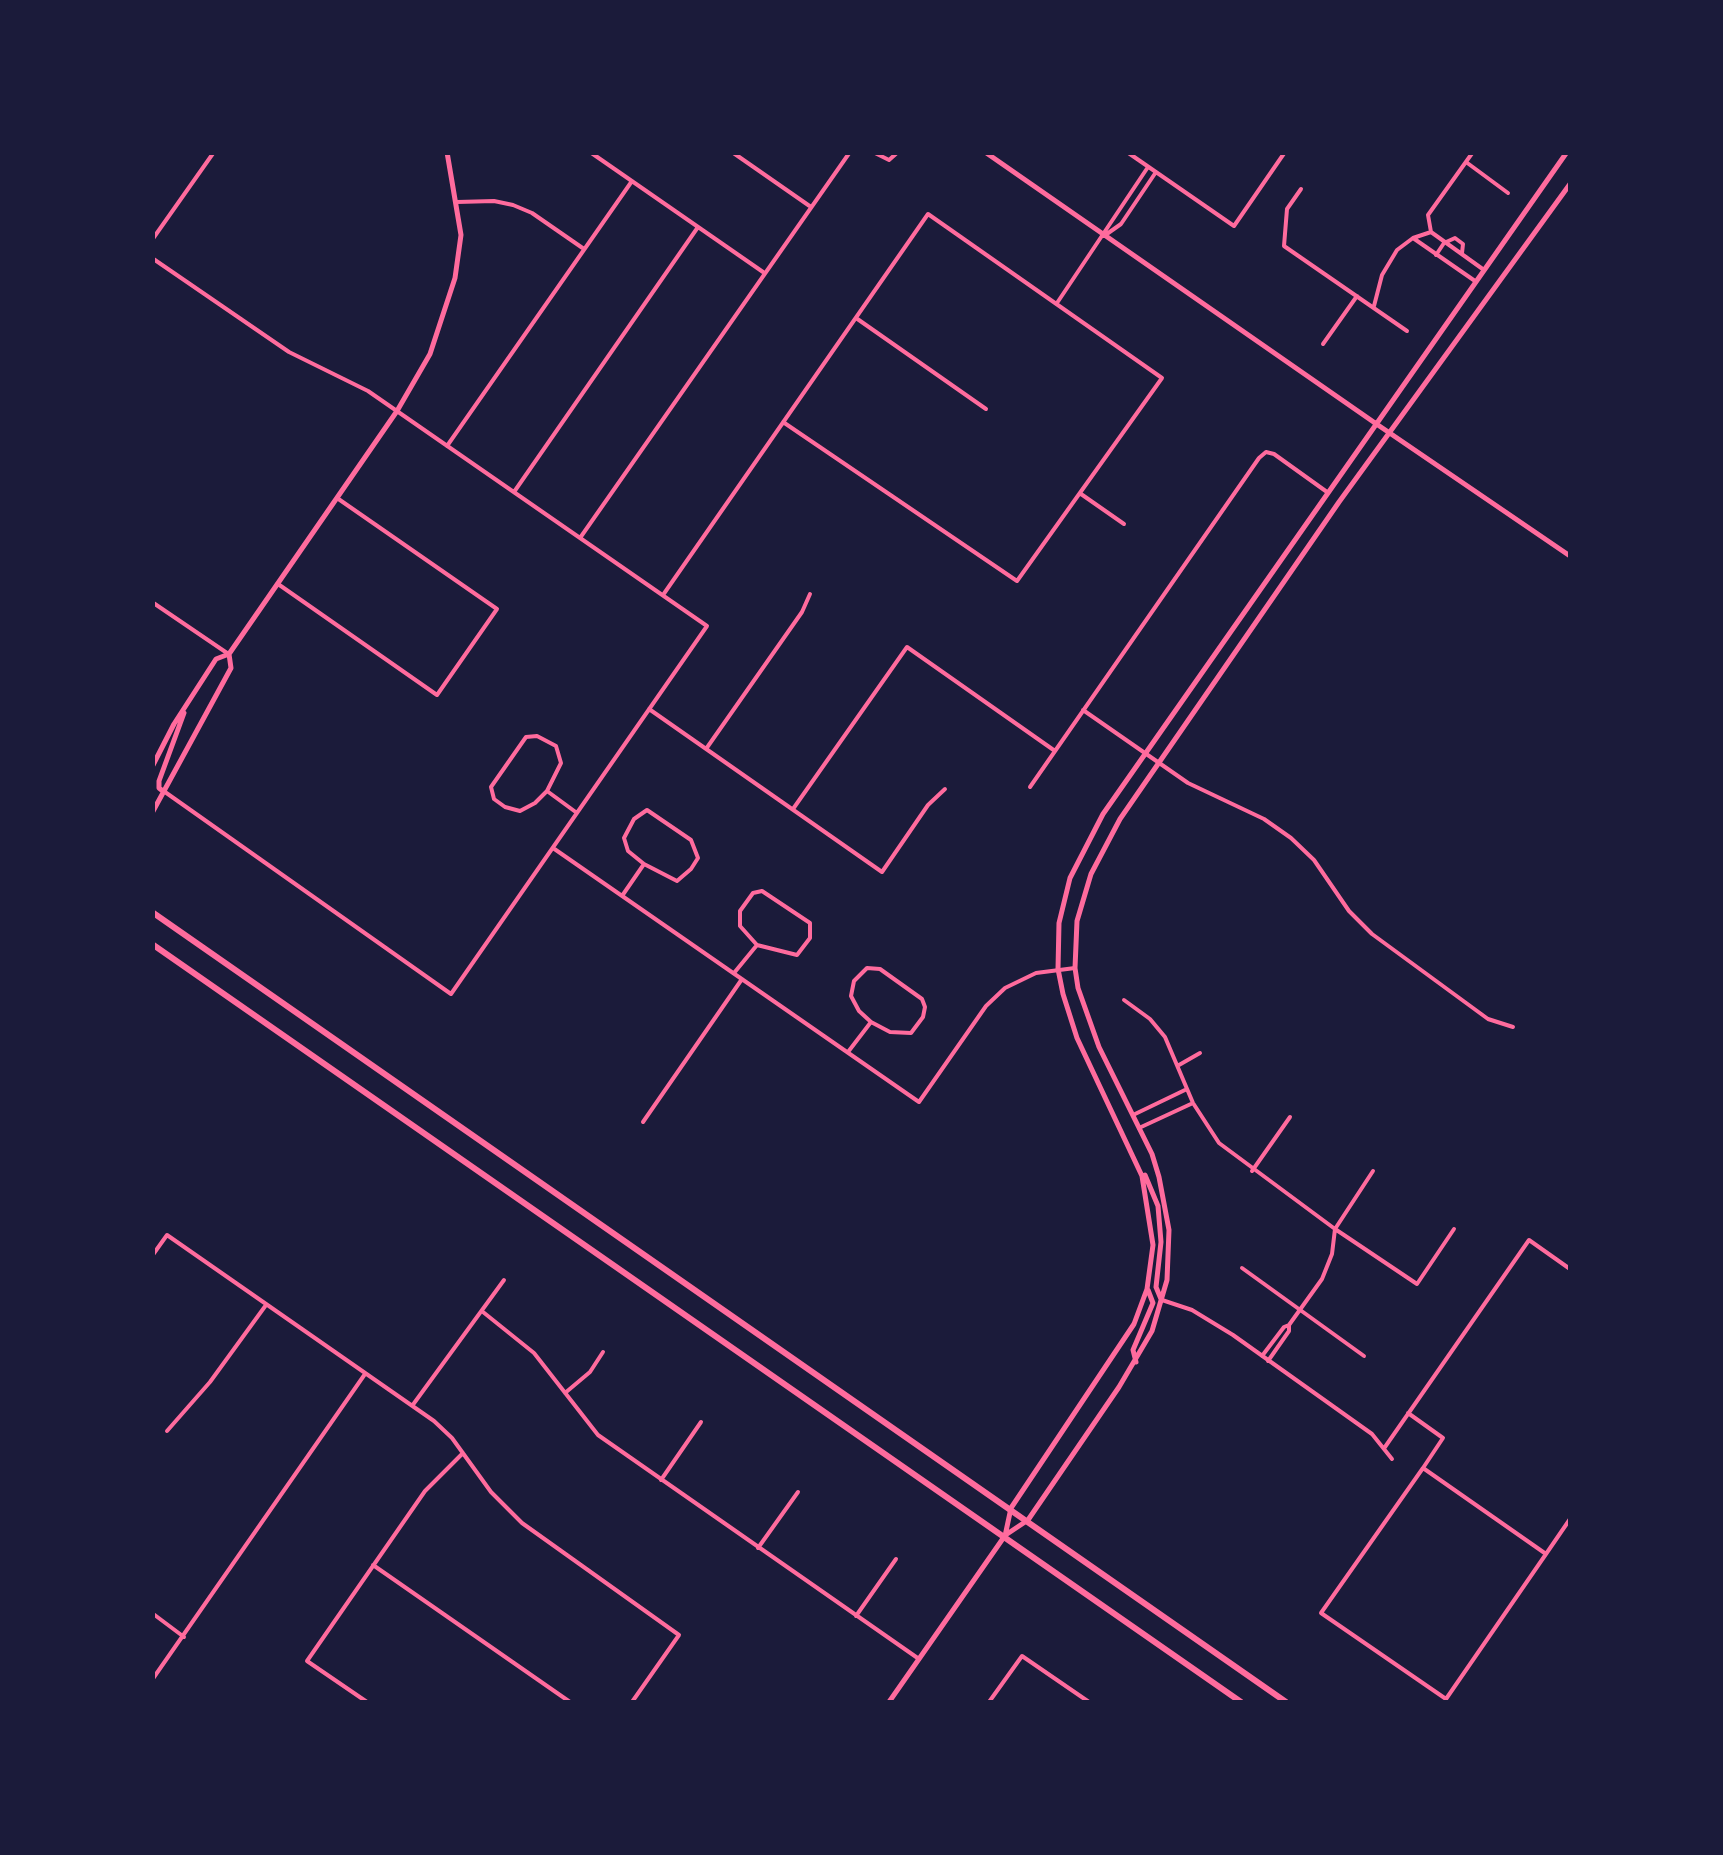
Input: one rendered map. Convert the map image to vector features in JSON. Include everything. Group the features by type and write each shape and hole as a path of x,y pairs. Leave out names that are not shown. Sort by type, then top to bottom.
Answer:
{"main road":[{"path":"152,766 216,659 229,654 397,411 430,354 455,278 460,235 446,152"},
{"path":"985,152 1570,556"},
{"path":"1005,1536 1011,1508 1125,1340 1147,1289 1152,1228 1142,1176 1076,1038 1058,969 1060,923 1074,868 1103,814 1567,152"},
{"path":"889,1702 1005,1536 1028,1520 1136,1362 1162,1300 1169,1263 1169,1230 1159,1176 1090,1026 1075,968 1077,921 1091,874 1120,819 1158,764 1570,184"},
{"path":"152,813 231,668 229,654"},
{"path":"164,792 159,781 186,705"},
{"path":"152,912 1286,1702"},
{"path":"152,944 1241,1702"},
{"path":"1131,1151 1156,1194 1161,1242 1156,1287 1162,1300"},
{"path":"1136,1362 1133,1350 1153,1303 1147,1289"}],"street":[{"path":"152,240 214,152"},
{"path":"590,152 764,272"},
{"path":"732,152 810,208"},
{"path":"580,538 850,152"},
{"path":"873,152 890,160 898,152"},
{"path":"1127,152 1234,226 1286,152"},
{"path":"1473,152 1428,214 1431,232 1484,270"},
{"path":"1466,162 1508,193"},
{"path":"1057,303 1148,167"},
{"path":"1104,236 1121,224 1156,172"},
{"path":"447,446 632,181"},
{"path":"1301,190 1287,208 1284,246 1407,331"},
{"path":"456,202 514,205 584,249"},
{"path":"663,596 928,214 1162,378 1017,582 784,422"},
{"path":"514,492 698,227"},
{"path":"1374,308 1388,262 1413,238 1431,232"},
{"path":"1413,238 1475,282"},
{"path":"1436,254 1444,243 1455,238 1463,244 1462,255"},
{"path":"152,258 289,352 368,391 707,626 451,994 164,792"},
{"path":"1323,344 1357,296"},
{"path":"856,318 986,409"},
{"path":"1030,787 1266,452 1327,492"},
{"path":"1081,494 1124,524"},
{"path":"278,584 437,695 497,609 337,498"},
{"path":"706,748 802,612 810,594"},
{"path":"152,602 229,654"},
{"path":"793,809 906,647 1055,751"},
{"path":"649,708 882,872 928,805 945,789"},
{"path":"1083,710 1188,783 1264,819 1291,838 1314,860 1349,911 1372,934 1488,1019 1513,1027"},
{"path":"537,736 556,746 561,763 547,791 520,810 505,807 494,799 491,787 526,737 537,736"},
{"path":"547,791 577,813"},
{"path":"648,810 692,840 698,858 677,880 644,864 628,851 624,838 634,819 648,810"},
{"path":"553,848 919,1102 995,997 1024,976 1075,968"},
{"path":"622,896 644,864"},
{"path":"762,891 810,923 810,938 798,955 757,945 740,926 740,911 753,893 762,891"},
{"path":"734,973 757,945"},
{"path":"867,968 880,969 922,999 925,1007 911,1033 890,1032 871,1022 859,1012 850,996 854,980 867,968"},
{"path":"643,1122 742,979"},
{"path":"1124,1000 1150,1019 1165,1037 1193,1102 1219,1144 1335,1230 1417,1284 1454,1229"},
{"path":"848,1052 871,1022"},
{"path":"1179,1065 1200,1052"},
{"path":"1132,1115 1187,1089"},
{"path":"1139,1128 1193,1102"},
{"path":"1252,1171 1290,1117"},
{"path":"1268,1360 1322,1279 1332,1254 1335,1230 1373,1171"},
{"path":"152,1256 167,1236 412,1406 443,1429 491,1492 522,1523 678,1636 632,1702"},
{"path":"1385,1447 1530,1240 1570,1269"},
{"path":"1242,1268 1364,1356"},
{"path":"412,1406 504,1280"},
{"path":"1162,1300 1208,1318 1372,1434 1392,1459"},
{"path":"168,1431 210,1382 266,1305"},
{"path":"483,1312 534,1353 598,1435 918,1659"},
{"path":"1262,1356 1284,1327 1289,1326"},
{"path":"565,1392 590,1372 603,1352"},
{"path":"152,1680 364,1374"},
{"path":"1408,1414 1443,1438 1322,1613 1446,1700 1570,1519"},
{"path":"661,1480 702,1422"},
{"path":"367,1702 307,1661 424,1491 464,1453"},
{"path":"1422,1468 1546,1554"},
{"path":"758,1548 798,1492"},
{"path":"856,1616 896,1558"},
{"path":"374,1564 570,1702"},
{"path":"152,1613 184,1637"},
{"path":"989,1702 1022,1656 1089,1702"}]}
